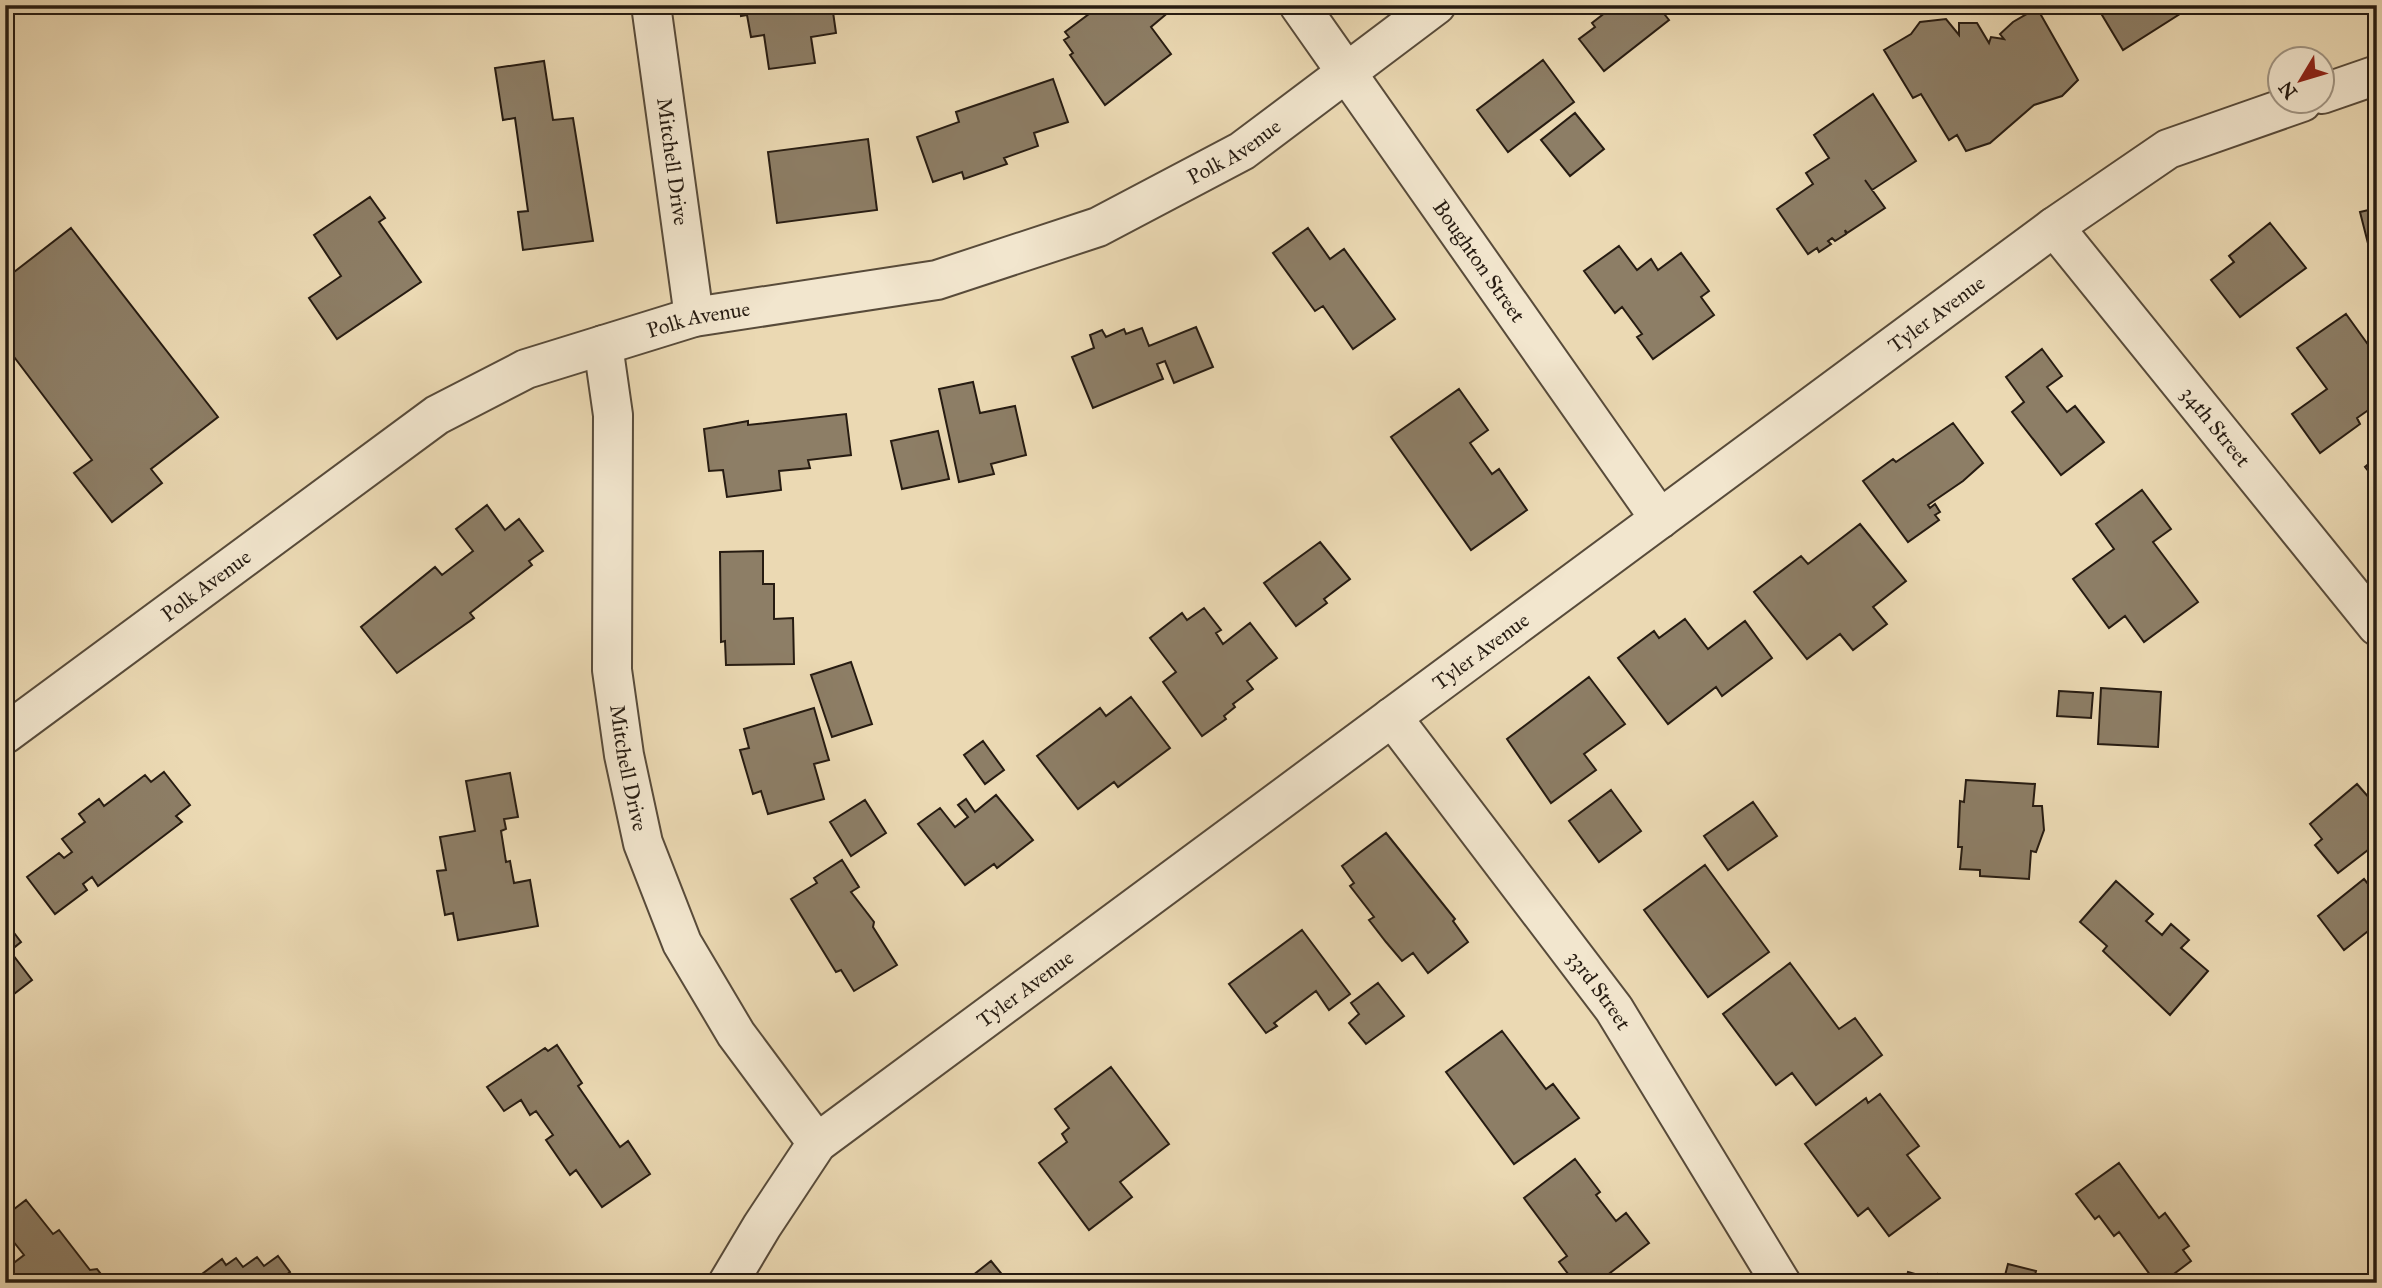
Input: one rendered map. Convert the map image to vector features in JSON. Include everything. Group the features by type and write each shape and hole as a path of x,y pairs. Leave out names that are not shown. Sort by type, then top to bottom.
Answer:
{"street":[{"name":"Mitchell Drive","path":"651,5 694,317"},
{"name":"Boughton Street","path":"1298,5 1660,519"},
{"name":"Polk Avenue","path":"5,734 437,415 526,369 694,317 937,280 1098,227 1242,151 1436,5"},
{"path":"2336,89 2377,75"},
{"name":"Tyler Avenue","path":"728,1283 817,1143 2054,226 2168,149 2266,115"},
{"name":"34th Street","path":"2054,226 2377,626"},
{"name":"Mitchell Drive","path":"603,345 613,415 612,670 624,755 643,843 682,943 736,1034 817,1143"},
{"name":"33rd Street","path":"1392,717 1614,1009 1781,1283"}],"building":[{"path":"468,5 530,5 470,13"},
{"path":"740,5 832,5 836,33 811,37 815,63 769,69 764,35 751,37 747,15 741,16"},
{"path":"1101,5 1177,5 1151,27 1171,54 1105,105 1070,55 1073,53 1064,40 1069,37 1065,32"},
{"path":"1615,5 1657,5 1669,20 1604,71 1579,39 1595,27 1592,23"},
{"path":"2096,5 2194,5 2123,50"},
{"path":"2037,8 2078,80 2062,96 2034,105 1990,143 1966,151 1957,135 1949,140 1921,94 1913,98 1884,50 1911,34 1920,22 1946,19 1959,35 1959,23 1977,23 1989,43 1991,37 2004,39 2000,34 2013,22"},
{"path":"1543,60 1574,102 1508,152 1477,110"},
{"path":"544,61 553,120 573,118 593,241 523,250 518,212 528,211 515,118 503,120 495,68"},
{"path":"1053,79 1068,122 1034,133 1038,146 1004,158 1007,164 964,179 962,172 933,182 917,137 959,122 956,112"},
{"path":"1873,94 1916,161 1872,190 1885,208 1847,233 1845,230 1846,234 1835,241 1832,238 1828,241 1831,244 1819,252 1817,248 1808,254 1777,209 1813,184 1806,173 1829,158 1814,135"},
{"path":"1575,113 1604,149 1570,176 1541,140"},
{"path":"868,139 877,210 777,223 768,152"},
{"path":"370,197 385,218 379,222 421,282 337,339 309,298 341,276 314,235"},
{"path":"2377,208 2377,262 2373,263 2360,212"},
{"path":"2270,223 2306,268 2240,317 2211,280 2234,262 2229,256"},
{"path":"71,228 218,417 151,469 162,483 112,522 74,473 92,460 5,345 5,290 10,287 5,279"},
{"path":"1308,228 1330,259 1344,249 1395,319 1353,349 1323,306 1315,311 1273,253"},
{"path":"1619,246 1637,270 1651,259 1658,270 1681,253 1709,291 1701,297 1714,315 1653,359 1637,337 1642,334 1622,307 1615,313 1584,271"},
{"path":"2346,314 2377,357 2377,404 2357,418 2360,424 2320,453 2292,414 2327,389 2297,348"},
{"path":"1196,327 1213,367 1174,383 1165,361 1157,364 1163,379 1093,408 1072,357 1094,348 1090,335 1102,330 1106,337 1124,329 1126,334 1142,328 1149,346"},
{"path":"2042,349 2062,376 2047,387 2067,412 2075,406 2104,442 2061,475 2012,412 2024,402 2006,377"},
{"path":"973,382 980,413 1015,406 1026,455 991,464 994,474 959,482 939,389"},
{"path":"1459,389 1488,430 1470,443 1492,474 1499,469 1527,510 1471,550 1391,437"},
{"path":"846,414 851,455 808,460 810,468 779,471 781,490 727,497 723,470 709,471 704,429 748,421 748,425"},
{"path":"1953,423 1983,463 1963,481 1928,505 1930,508 1935,504 1940,512 1935,515 1939,520 1908,542 1863,481 1893,459 1896,462"},
{"path":"938,431 949,479 902,489 891,441"},
{"path":"2377,457 2377,482 2365,467"},
{"path":"2142,490 2171,529 2153,542 2198,602 2144,642 2125,616 2109,628 2073,579 2114,549 2096,524"},
{"path":"487,505 505,530 519,519 543,551 529,561 532,565 470,613 474,618 397,673 361,627 435,567 442,575 473,551 456,529"},
{"path":"1860,524 1906,581 1873,607 1887,624 1853,650 1840,634 1807,659 1754,592 1801,556 1808,564"},
{"path":"1320,542 1350,579 1324,599 1327,603 1296,626 1264,583"},
{"path":"763,551 763,584 774,584 774,619 793,618 794,664 726,665 725,641 721,642 720,552"},
{"path":"1204,608 1221,630 1216,633 1223,644 1250,623 1277,658 1247,681 1253,689 1233,704 1235,707 1224,716 1226,719 1202,736 1163,682 1176,672 1150,638 1182,613 1187,620"},
{"path":"1685,619 1708,649 1745,621 1772,658 1722,696 1716,687 1668,724 1618,658 1654,631 1659,638"},
{"path":"851,662 872,724 832,737 811,675"},
{"path":"1589,677 1625,724 1584,754 1596,770 1551,803 1507,739"},
{"path":"2101,688 2161,692 2158,747 2098,744"},
{"path":"2059,691 2093,693 2091,718 2057,716"},
{"path":"1131,697 1170,748 1118,787 1114,782 1078,809 1037,756 1100,708 1106,716"},
{"path":"814,708 829,760 814,764 824,799 768,814 761,791 753,794 740,750 749,748 744,729"},
{"path":"983,741 1004,770 985,784 964,755"},
{"path":"164,772 190,805 176,816 182,822 98,886 92,877 83,884 87,890 55,914 27,877 59,853 64,858 72,852 62,839 85,822 79,814 99,799 104,806 145,775 151,782"},
{"path":"510,773 518,817 504,819 506,829 501,831 506,862 510,861 514,883 530,880 538,926 458,940 453,913 445,915 437,871 446,870 440,837 475,831 466,781"},
{"path":"1966,780 2035,784 2033,806 2042,806 2044,830 2036,852 2031,851 2029,879 1980,876 1980,870 1960,869 1960,801 1964,802"},
{"path":"2357,784 2371,800 2373,798 2377,802 2377,843 2338,873 2315,845 2322,839 2310,824"},
{"path":"1611,790 1641,831 1599,862 1569,821"},
{"path":"996,795 1033,840 997,868 994,864 965,885 918,824 940,808 955,827 968,817 958,805 966,799 975,812"},
{"path":"865,800 886,833 851,856 830,822"},
{"path":"1753,802 1777,836 1728,870 1704,836"},
{"path":"1386,833 1455,919 1453,921 1468,942 1428,973 1413,953 1402,961 1386,942 1369,920 1374,917 1350,886 1354,883 1342,866"},
{"path":"842,860 859,887 851,892 874,922 873,927 897,965 854,991 841,970 836,972 791,899 817,883 814,878"},
{"path":"1705,865 1769,952 1708,997 1644,910"},
{"path":"2364,879 2377,895 2377,924 2344,950 2318,916"},
{"path":"2116,881 2153,914 2146,921 2162,935 2171,924 2189,940 2181,948 2208,971 2170,1015 2103,951 2107,946 2080,922"},
{"path":"5,921 21,942 10,951 32,980 5,1001"},
{"path":"1302,930 1350,994 1329,1010 1316,991 1274,1023 1277,1026 1266,1033 1229,984"},
{"path":"1790,963 1839,1029 1855,1018 1882,1055 1816,1105 1792,1073 1776,1085 1723,1014"},
{"path":"1378,983 1404,1016 1366,1044 1349,1023 1359,1014 1351,1003"},
{"path":"1502,1031 1546,1089 1553,1084 1579,1118 1514,1164 1446,1072"},
{"path":"557,1045 582,1083 578,1086 620,1147 628,1141 650,1174 602,1207 576,1170 570,1175 546,1140 553,1135 536,1111 530,1115 521,1100 504,1111 487,1087 545,1048 548,1051"},
{"path":"1111,1067 1169,1144 1120,1182 1132,1197 1089,1230 1039,1163 1067,1142 1062,1134 1069,1128 1055,1109"},
{"path":"1880,1094 1919,1146 1907,1155 1940,1198 1889,1236 1868,1208 1858,1216 1805,1144 1866,1098 1868,1103"},
{"path":"1575,1159 1600,1192 1596,1195 1616,1221 1626,1213 1649,1243 1597,1283 1575,1283 1559,1262 1567,1256 1524,1198"},
{"path":"2119,1163 2159,1218 2165,1213 2189,1246 2183,1250 2191,1261 2162,1283 2156,1283 2119,1232 2114,1236 2099,1216 2095,1219 2076,1194"},
{"path":"26,1200 53,1234 59,1230 90,1270 97,1269 104,1278 101,1283 11,1283 12,1276 6,1269 24,1255 5,1231 5,1216"},
{"path":"278,1256 290,1272 276,1283 269,1279 265,1283 196,1283 194,1280 222,1259 226,1265 236,1258 243,1267 257,1257 264,1266"},
{"path":"991,1261 1009,1283 963,1283"},
{"path":"2008,1264 2036,1271 2033,1283 2003,1283"},
{"path":"1908,1272 1936,1280 1938,1274 1973,1283 1905,1283"}]}
